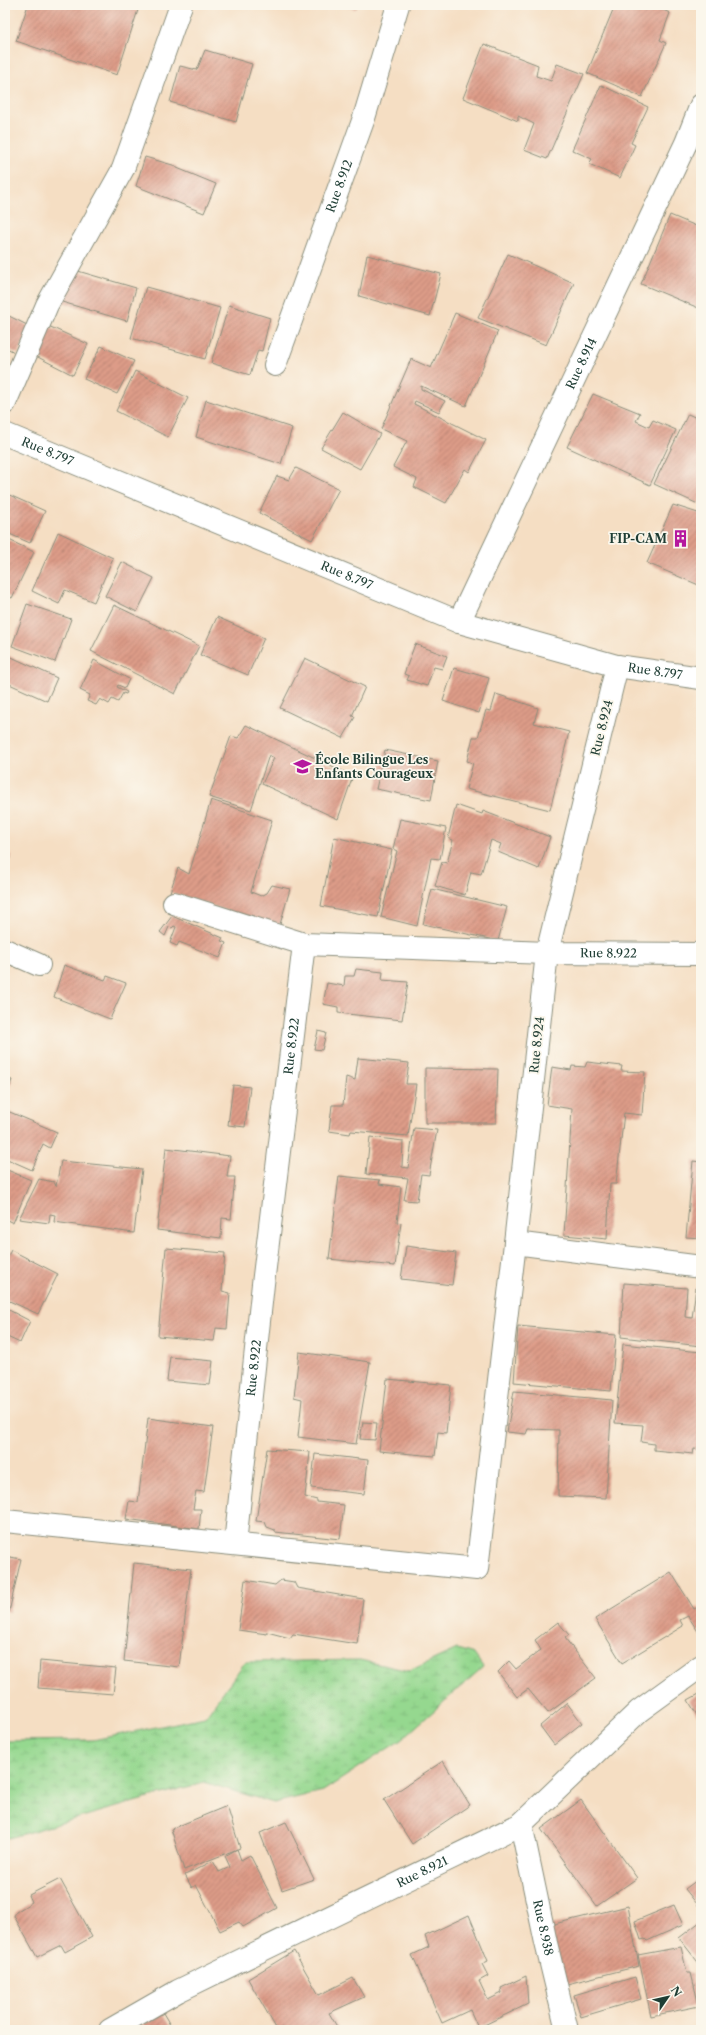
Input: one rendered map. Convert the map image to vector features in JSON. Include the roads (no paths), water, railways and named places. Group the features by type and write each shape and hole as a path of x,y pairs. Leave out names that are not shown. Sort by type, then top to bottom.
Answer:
{"street":[{"path":"5,402 47,305 123,169 182,5"},
{"name":"Rue 8.912","path":"275,365 364,118 398,5"},
{"name":"Rue 8.914","path":"459,622 686,142 701,105"},
{"name":"Rue 8.797","path":"5,434 459,622 617,666 701,678"},
{"name":"Rue 8.924","path":"235,1544 477,1569 547,953 617,666"},
{"path":"174,903 304,944"},
{"name":"Rue 8.922","path":"235,1544 263,1284 304,944 547,953 701,954"},
{"path":"5,950 40,965"},
{"path":"515,1243 701,1266"},
{"path":"5,1521 235,1544"},
{"name":"Rue 8.921","path":"110,2030 178,1991 521,1824 639,1711 701,1666"},
{"name":"Rue 8.938","path":"521,1824 546,1943 567,2030"}],"place":[{"name":"FIP-CAM","path":"680,539"},
{"name":"École Bilingue Les Enfants Courageux","path":"302,767"}]}
